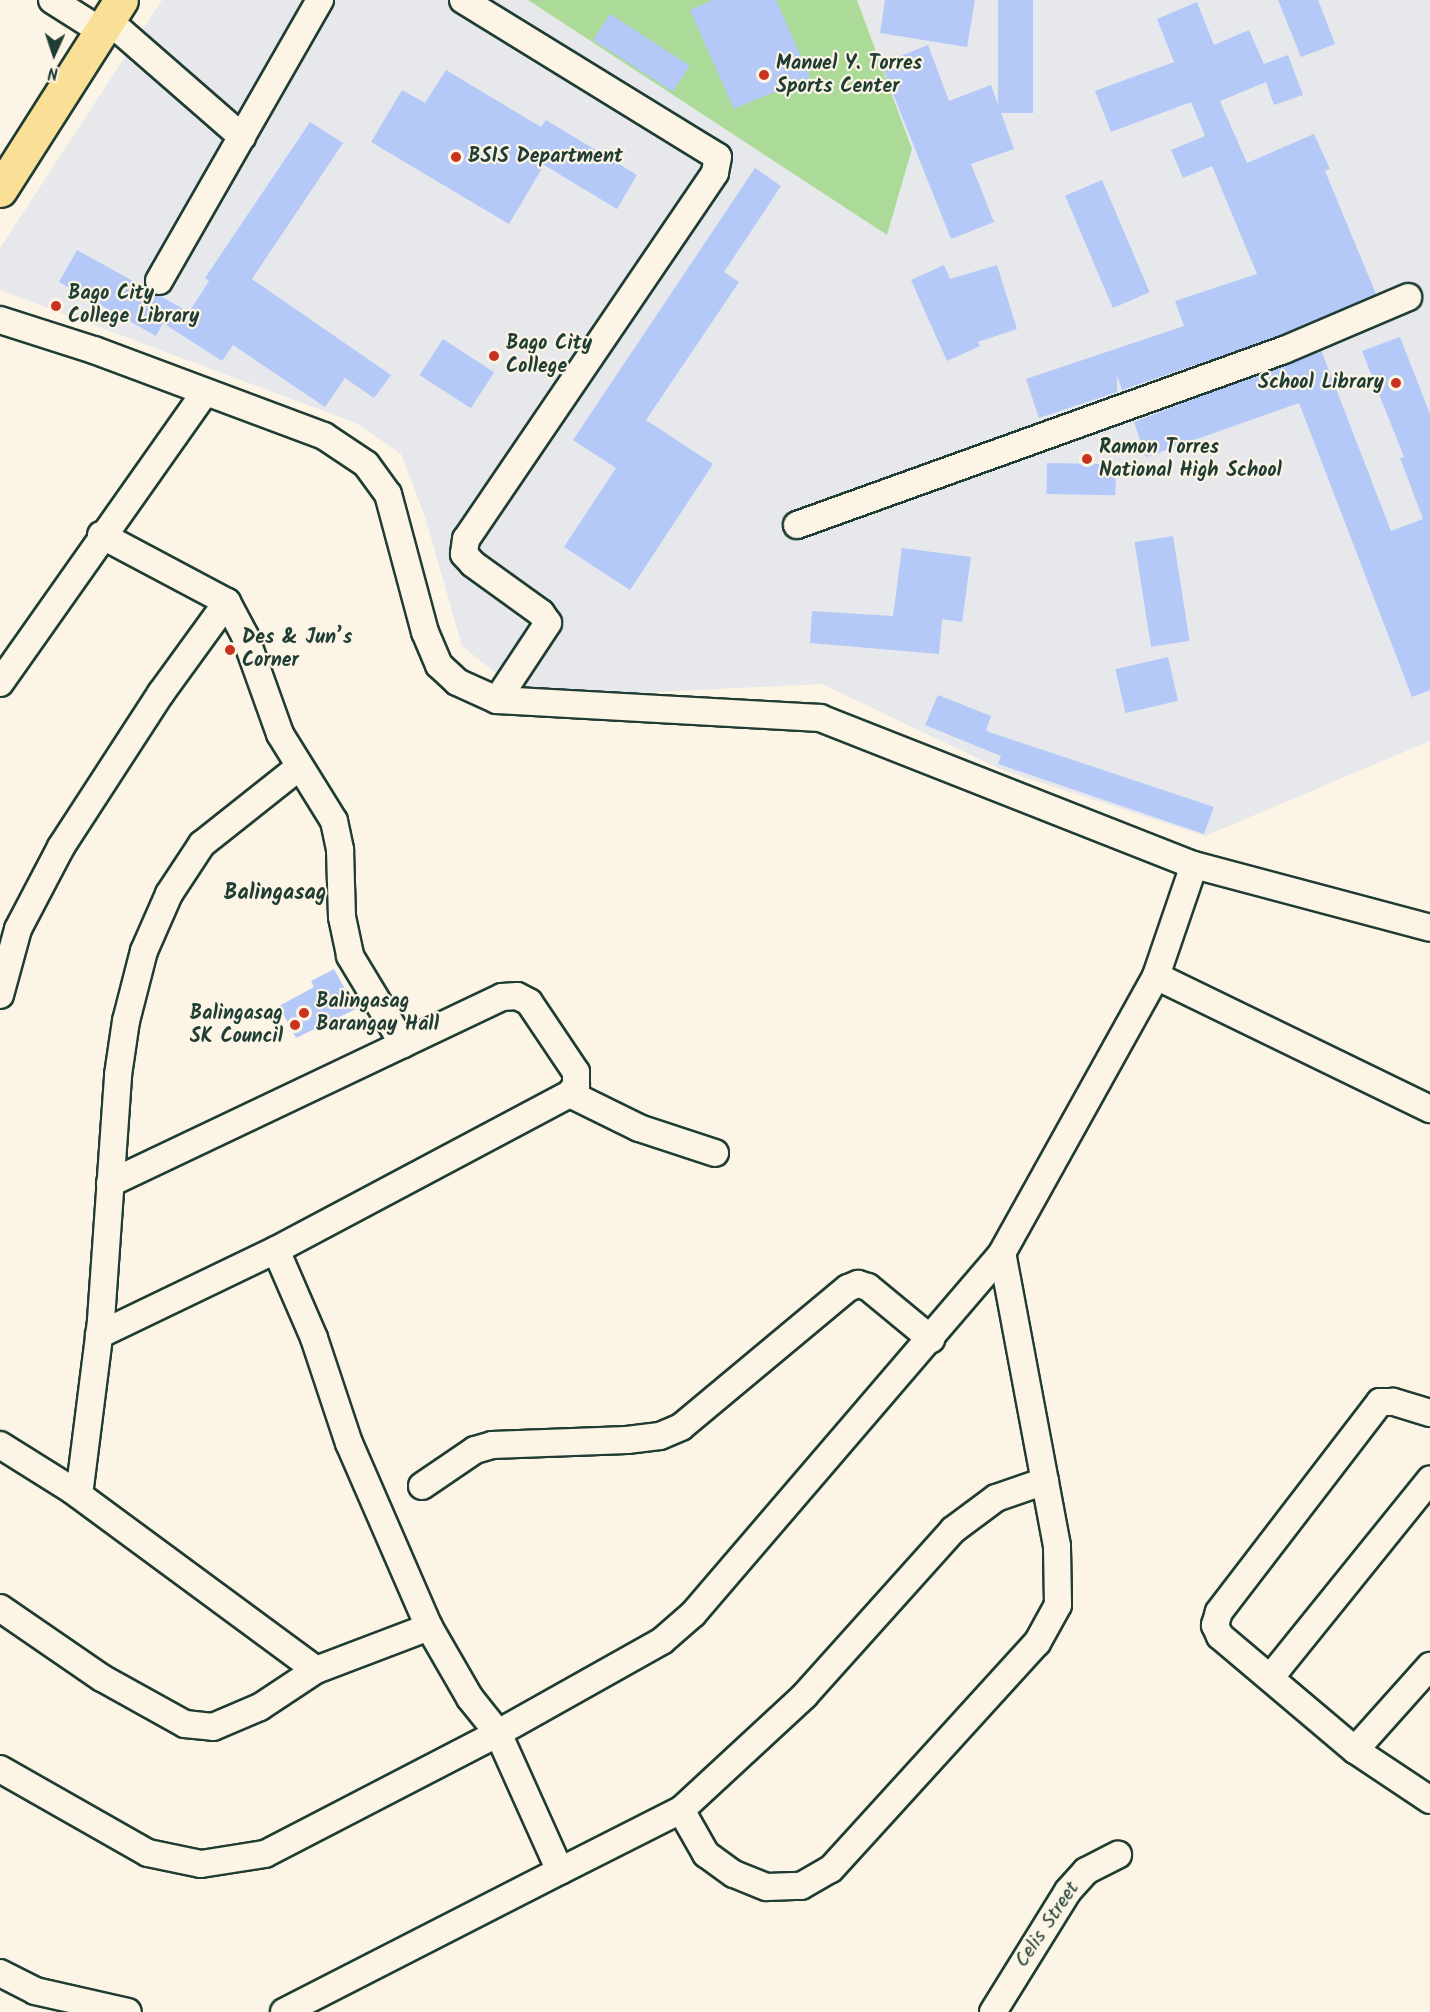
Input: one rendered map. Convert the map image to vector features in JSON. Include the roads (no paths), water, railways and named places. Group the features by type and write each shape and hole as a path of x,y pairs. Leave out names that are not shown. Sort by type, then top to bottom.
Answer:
{"highway":[{"path":"0,190 110,17"}],"street":[{"path":"52,0 110,17 242,137"},
{"path":"159,280 320,0"},
{"path":"463,0 718,157 715,173 466,538 464,554 473,564 541,613 548,623 497,700"},
{"path":"797,525 1284,350 1408,297"},
{"path":"0,320 324,436 366,464 388,494 425,632 439,665 457,682 497,700 820,718 1194,865 1430,928"},
{"path":"0,683 101,535 205,392"},
{"path":"101,535 227,603 245,636 280,734 334,821 340,850 342,917 350,956 403,1044"},
{"path":"0,995 18,929 61,847 160,693 227,603"},
{"path":"79,1496 99,1335 110,1182 126,1021 144,951 169,894 202,844 299,767"},
{"path":"0,1769 148,1853 201,1864 265,1854 498,1733 646,1652 693,1614 931,1339 1002,1253 1156,976 1194,865"},
{"path":"1156,976 1430,1109"},
{"path":"99,1335 276,1250 570,1094 576,1085 576,1072 529,1002 517,996 502,997 110,1182"},
{"path":"570,1094 639,1128 715,1152"},
{"path":"276,1250 314,1338 353,1453 429,1626 470,1698 498,1733 560,1871"},
{"path":"681,1810 706,1854 734,1874 767,1887 801,1886 831,1869 1038,1643 1058,1605 1057,1546 1002,1253"},
{"path":"422,1486 475,1450 492,1446 627,1440 660,1436 681,1427 848,1288 858,1284 868,1287 931,1339"},
{"path":"1430,1413 1380,1402 1219,1612 1215,1625 1220,1636 1355,1750 1430,1800"},
{"path":"0,1445 79,1496 316,1670"},
{"path":"1270,1678 1430,1480"},
{"path":"284,2012 681,1810 805,1695 953,1530 996,1498 1045,1481"},
{"path":"0,1608 102,1678 185,1724 213,1727 260,1707 316,1670 429,1626"},
{"path":"1355,1750 1430,1666"},
{"name":"Celis Street","path":"993,2012 1068,1891 1086,1871 1118,1855"},
{"path":"0,1973 34,1990 128,2012"}],"place":[{"name":"Manuel Y. Torres Sports Center","path":"764,75"},
{"name":"BSIS Department","path":"456,157"},
{"name":"Bago City College Library","path":"56,306"},
{"name":"Bago City College","path":"494,356"},
{"name":"School Library","path":"1396,383"},
{"name":"Ramon Torres National High School","path":"1087,459"},
{"name":"Des & Jun’s Corner","path":"230,650"},
{"name":"Balingasag Barangay Hall","path":"304,1013"},
{"name":"Balingasag SK Council","path":"295,1025"}],"district":[{"name":"Balingasag","path":"275,894"}]}
